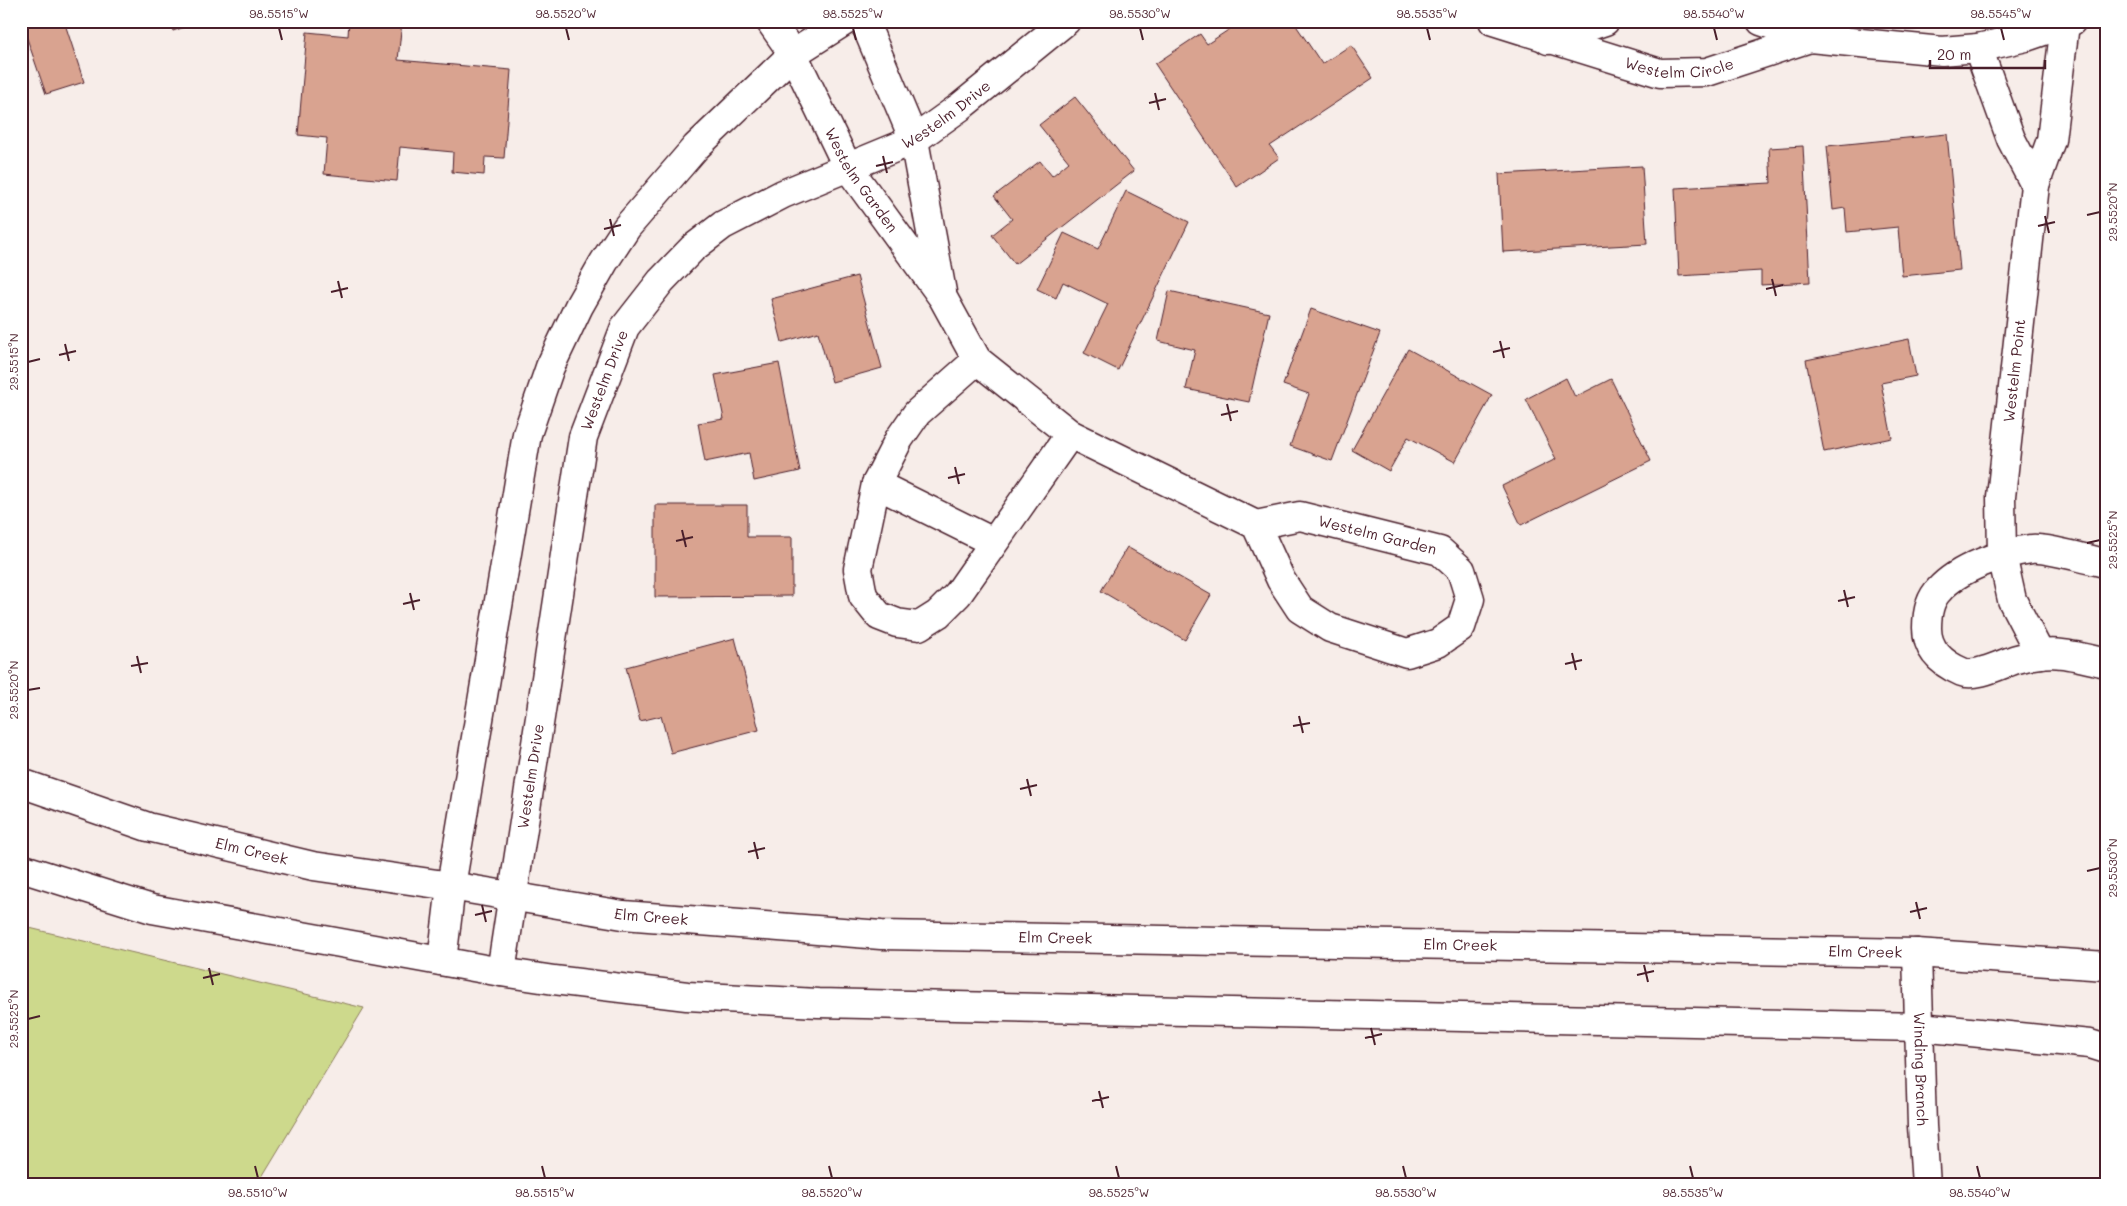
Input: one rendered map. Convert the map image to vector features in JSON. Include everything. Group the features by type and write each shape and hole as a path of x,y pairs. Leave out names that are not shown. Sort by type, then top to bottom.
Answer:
{"street":[{"name":"Westelm Garden","path":"770,21 793,54 847,166 944,298 977,360 1070,434 1256,525 1300,516 1440,551 1461,570 1470,599 1461,627 1438,643 1407,653 1330,628 1300,609 1281,580 1256,525"},
{"path":"442,961 451,886 527,434 550,367 578,306 604,262 628,228 696,147 793,54 845,21"},
{"name":"Westelm Garden","path":"864,21 914,140 944,298"},
{"name":"Westelm Drive","path":"501,972 583,437 624,327 661,281 693,248 723,225 783,194 914,140 960,107 1066,21"},
{"name":"Westelm Circle","path":"1493,21 1548,40 1660,73 1707,72 1810,38"},
{"path":"1548,40 1605,21"},
{"name":"Westelm Circle","path":"1761,21 1810,38 1942,51 1978,48 2026,37 2068,22"},
{"name":"Westelm Point","path":"2040,654 2012,600 2002,555 2001,497 2035,185 2051,140 2068,22"},
{"path":"1978,48 2011,139 2035,185"},
{"path":"977,360 917,413 898,439 876,484 858,569 863,596 879,616 897,623 919,626 938,614 958,594 1070,434"},
{"path":"876,484 993,542"},
{"path":"2106,563 2033,548 2002,555 1961,572 1938,590 1928,612 1927,639 1941,662 1965,674 1997,668 2016,659 2058,652 2106,663"},
{"name":"Elm Creek","path":"21,783 148,827 313,866 451,886 623,915 881,934 1917,953 2106,966"},
{"path":"21,868 152,908 501,972 687,996 818,1004 1920,1027 2090,1044 2106,1049"},
{"name":"Winding Branch","path":"1917,953 1922,1126 1926,1185"}],"green space":[{"path":"21,926 364,1008 257,1185 21,1185"}],"building":[{"path":"21,21 75,21 65,24 84,82 46,94"},
{"path":"169,21 202,21 173,31"},
{"path":"349,21 402,21 398,60 511,70 504,158 485,157 484,175 452,172 453,152 400,147 397,181 324,174 327,138 298,135 307,32 348,36"},
{"path":"1242,21 1293,21 1322,64 1351,45 1373,78 1270,146 1279,158 1237,187 1155,64 1200,34 1207,44"},
{"path":"1075,97 1134,171 1015,264 992,235 1012,219 994,196 1040,161 1052,176 1069,162 1039,125"},
{"path":"1947,134 1960,270 1902,276 1898,227 1847,232 1845,208 1833,210 1827,146"},
{"path":"1803,146 1810,282 1761,285 1761,271 1679,276 1675,188 1771,183 1769,148"},
{"path":"1642,166 1647,244 1503,252 1499,174"},
{"path":"1126,191 1189,222 1118,370 1084,353 1108,304 1063,282 1056,298 1037,289 1064,233 1098,249"},
{"path":"857,276 882,368 832,382 818,332 782,342 771,299"},
{"path":"1169,291 1269,313 1249,402 1186,389 1195,350 1158,341"},
{"path":"1311,309 1380,333 1332,461 1290,446 1309,394 1283,385"},
{"path":"1909,339 1916,376 1881,383 1892,438 1824,452 1806,360"},
{"path":"1408,349 1492,395 1455,462 1408,437 1389,471 1352,450"},
{"path":"779,363 800,471 754,481 749,453 705,462 698,423 724,419 715,375"},
{"path":"1566,378 1575,397 1611,379 1651,461 1521,525 1502,486 1556,459 1526,399"},
{"path":"655,505 747,505 747,537 792,537 792,596 655,597"},
{"path":"1127,547 1211,595 1185,640 1101,591"},
{"path":"735,638 759,730 671,753 661,716 640,721 626,667"}]}
